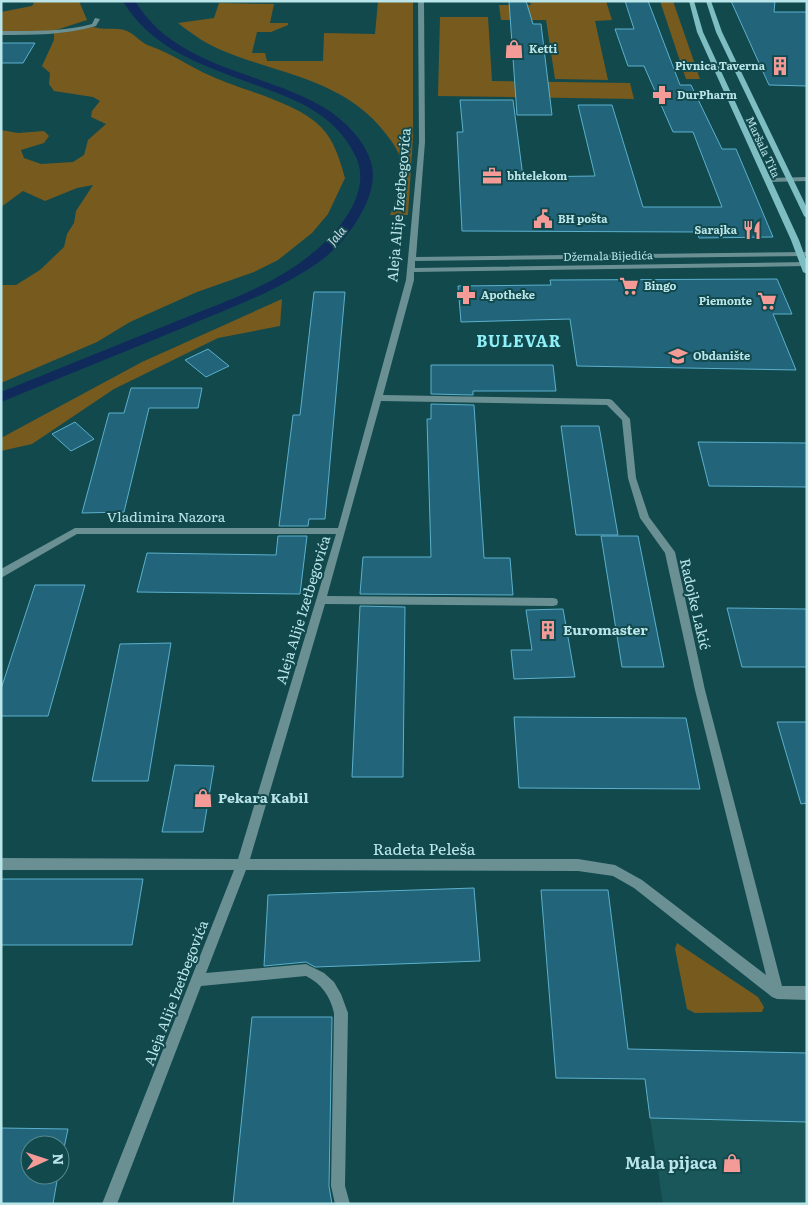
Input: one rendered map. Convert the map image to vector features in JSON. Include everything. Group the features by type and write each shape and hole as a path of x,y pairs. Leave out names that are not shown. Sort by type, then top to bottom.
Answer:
{"main road":[{"name":"Maršala Tita","path":"691,1 700,32 803,254 806,267"},
{"name":"Maršala Tita","path":"708,1 719,32 807,216"},
{"path":"700,32 719,32"}],"street":[{"name":"Aleja Alije Izetbegovića","path":"109,1204 242,865 342,531 411,270 422,142 421,1"},
{"path":"1,33 73,31 94,25 97,19"},
{"path":"1,37 41,37"},
{"path":"768,180 807,179"},
{"name":"Džemala Bijedića","path":"411,259 803,254"},
{"name":"Džemala Bijedića","path":"411,270 806,267"},
{"name":"Radojke Lakić","path":"377,398 609,402 626,418 632,478 645,518 670,552 700,690 777,992"},
{"name":"Vladimira Nazora","path":"1,574 75,531 342,531"},
{"path":"322,600 553,602"},
{"name":"Radeta Peleša","path":"1,864 578,865 615,871 638,884 777,992"},
{"path":"198,980 306,970 316,974 330,986 338,998 341,1013 338,1186 343,1204"},
{"path":"777,992 807,993"}],"shaded area":[{"path":"35,1 79,1 87,20 50,32 1,32 1,12 32,6"},
{"path":"378,1 413,1 413,137 408,215 390,215 402,182 401,162 397,151 386,134 370,116 352,102 333,91 219,49 189,32 178,23 214,18 219,3 274,4 270,23 288,23 288,25 271,32 257,32 252,53 265,53 267,61 323,61 324,33 375,34"},
{"path":"530,1 606,1 612,20 595,21 608,80 555,79 546,20 501,20 499,5 531,5"},
{"path":"660,1 673,1 700,79 686,79"},
{"path":"440,17 488,17 492,81 630,83 634,99 438,96"},
{"path":"91,26 128,31 146,45 165,52 203,72 297,110 326,132 336,151 345,178 328,214 312,233 278,260 254,272 197,292 130,322 97,342 1,383 1,285 16,285 40,270 64,247 67,234 74,223 76,211 93,185 77,188 45,201 23,191 1,207 1,130 18,133 44,131 49,136 44,143 21,150 24,158 41,164 73,162 84,155 88,140 106,124 91,117 92,111 100,101 93,97 54,91 49,84 50,73 42,66 54,40 54,33"},
{"path":"282,299 280,326 218,338 114,389 32,444 1,451 1,438 142,362"},
{"path":"677,943 758,997 764,1007 762,1012 695,1013 687,1009 675,949"},
{"name":"Mala pijaca","path":"807,1092 807,1204 663,1204 650,1118 798,1121"}],"water":[{"name":"Jala","path":"123,1 135,1 153,24 174,42 198,56 304,97 335,115 349,127 366,149 372,166 373,179 370,193 357,220 339,244 319,262 287,282 236,306 1,402 1,392 228,300 263,285 295,267 330,237 349,212 356,199 360,185 360,171 356,157 339,131 323,117 296,101 201,64 178,53 157,39 138,22"}],"building":[{"path":"509,1 526,1 533,24 541,24 552,115 517,115"},
{"path":"625,1 648,1 680,85 691,85 722,149 736,149 773,237 699,238 697,232 462,231 457,132 463,132 460,100 513,100 523,177 595,176 578,105 612,105 643,207 722,207 693,132 673,132 644,66 628,66 615,29 634,29"},
{"path":"731,1 775,1 774,12 807,12 807,86 769,85"},
{"path":"1,43 35,43 23,63 1,63"},
{"path":"777,279 792,314 773,314 796,370 577,366 570,319 461,322 458,286 551,285 550,280"},
{"path":"314,292 345,292 325,519 309,519 308,526 279,526 293,415 300,415"},
{"path":"208,349 229,366 206,377 185,360"},
{"path":"431,365 553,365 556,391 473,391 473,395 431,394"},
{"path":"131,388 202,388 198,408 149,408 124,512 82,513 109,413 124,413"},
{"path":"431,404 474,405 484,558 510,558 513,595 360,594 363,557 431,557 427,419 431,419"},
{"path":"75,422 94,439 71,451 52,434"},
{"path":"561,426 599,426 618,535 576,535"},
{"path":"698,442 807,443 807,487 709,486"},
{"path":"278,536 307,536 300,594 137,592 147,553 276,555"},
{"path":"601,536 638,536 664,667 622,667"},
{"path":"35,585 85,585 48,716 1,716 1,689"},
{"path":"360,606 405,607 403,777 352,777"},
{"path":"727,608 807,609 807,667 742,667"},
{"name":"Euromaster","path":"563,609 575,677 514,679 511,650 532,650 526,610"},
{"path":"171,643 148,781 92,781 120,644"},
{"path":"514,717 686,718 700,789 519,788"},
{"path":"777,722 807,722 807,803 801,804"},
{"path":"175,765 214,766 203,832 162,832"},
{"path":"1,879 143,879 132,945 1,945"},
{"path":"474,888 480,961 315,967 306,962 264,966 268,895"},
{"path":"541,890 608,890 628,1049 807,1053 807,1122 650,1118 645,1079 556,1078"},
{"path":"252,1017 332,1017 329,1186 332,1204 233,1204"},
{"path":"1,1128 68,1129 67,1135 20,1135 20,1185 56,1185 53,1204 1,1204"}],"place":[{"name":"Ketti","path":"514,49"},
{"name":"Pivnica Taverna","path":"780,66"},
{"name":"DurPharm","path":"662,95"},
{"name":"bhtelekom","path":"492,176"},
{"name":"BH pošta","path":"543,219"},
{"name":"Sarajka","path":"752,230"},
{"name":"Bingo","path":"629,286"},
{"name":"Apotheke","path":"466,295"},
{"name":"Piemonte","path":"767,301"},
{"name":"Obdanište","path":"678,356"},
{"name":"Euromaster","path":"548,630"},
{"name":"Pekara Kabil","path":"203,798"},
{"name":"Mala pijaca","path":"732,1163"}],"district":[{"name":"BULEVAR","path":"519,341"}]}
